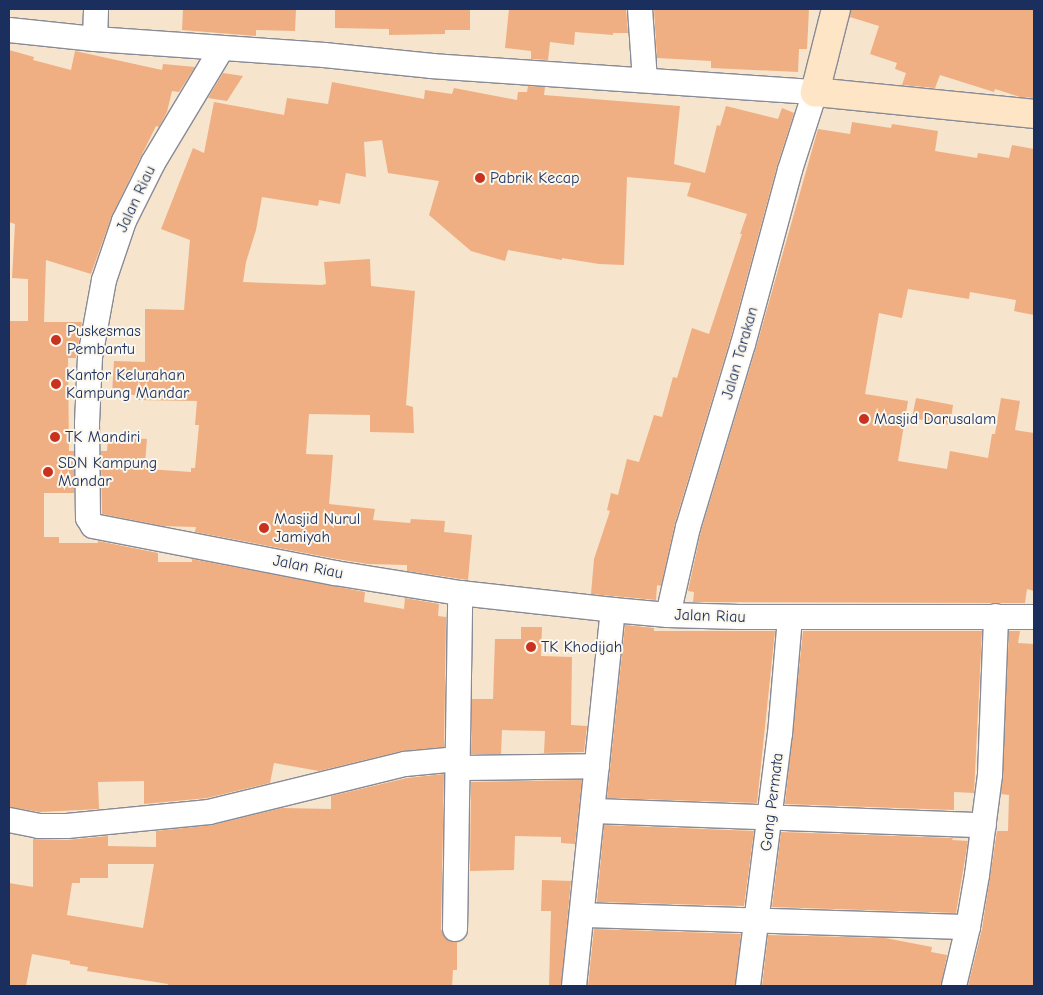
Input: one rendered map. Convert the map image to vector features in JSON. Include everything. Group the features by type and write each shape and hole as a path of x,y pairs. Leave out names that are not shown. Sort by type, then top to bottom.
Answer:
{"main road":[{"path":"836,9 815,92 1034,114"}],"street":[{"path":"95,39 96,9"},
{"path":"640,9 645,80"},
{"path":"9,30 95,39 432,66 815,92"},
{"name":"Jalan Riau","path":"222,48 153,163 124,221 104,280 90,357 87,424 89,522 103,529 184,542 335,573 460,593 613,610 668,615 1034,617"},
{"name":"Jalan Tarakan","path":"668,615 688,528 743,344 790,170 815,92"},
{"path":"455,929 460,593"},
{"path":"574,986 613,610"},
{"path":"954,986 968,927 984,825 993,727 996,616"},
{"name":"Gang Permata","path":"748,986 770,818 790,617"},
{"path":"9,820 39,826 67,826 209,812 405,764 458,763 597,766"},
{"path":"593,811 984,825"},
{"path":"582,915 968,927"}],"building":[{"path":"183,9 296,9 295,31 256,30 256,36 182,30"},
{"path":"335,9 470,9 470,30 445,30 445,34 389,35 389,29 335,28"},
{"path":"509,9 626,9 628,33 613,33 613,35 575,32 574,45 550,42 548,60 531,59 531,51 505,48"},
{"path":"654,9 809,9 807,49 799,49 798,72 711,68 711,61 657,58"},
{"path":"851,9 1034,9 1034,98 1020,97 995,89 994,92 940,75 935,88 902,85 906,73 895,69 897,63 870,54 879,26 850,17"},
{"path":"9,50 34,57 33,60 71,70 75,51 162,70 163,64 195,67 179,92 172,91 167,112 159,127 156,126 112,215 91,274 46,260 44,322 82,322 76,358 68,358 69,451 74,451 74,493 44,493 44,537 59,537 59,543 98,543 98,541 158,553 158,562 192,562 192,559 365,592 364,602 404,609 405,598 439,604 438,616 446,617 444,747 402,751 319,771 274,763 270,783 207,798 144,804 144,781 98,782 99,809 40,812 9,807 9,321 28,321 28,279 12,278 15,224 9,222"},
{"path":"223,73 243,76 227,101 208,98"},
{"path":"332,82 424,99 425,90 452,94 454,88 517,100 518,92 527,92 528,86 545,87 544,95 680,106 674,164 705,173 717,125 720,126 726,106 778,119 782,108 794,113 777,166 730,340 675,523 661,586 657,585 656,600 591,594 594,559 610,511 607,510 611,493 618,495 627,459 639,462 654,415 662,417 673,377 677,378 692,328 709,334 747,214 687,196 691,183 627,177 624,265 599,264 562,258 562,260 508,250 505,261 471,251 429,215 439,181 388,173 382,140 364,142 366,177 346,173 340,204 319,200 318,206 262,197 243,282 322,285 326,284 324,262 370,259 371,286 415,291 406,405 413,407 414,433 370,432 370,415 309,414 306,454 333,455 329,504 375,509 373,520 410,523 411,519 445,521 444,532 472,535 468,580 407,571 407,565 368,564 337,559 195,532 196,527 163,526 102,514 101,451 107,451 108,437 147,439 145,464 148,464 148,469 191,472 191,468 195,468 199,425 195,425 197,401 137,400 137,395 112,394 114,361 145,362 145,309 184,310 190,240 161,229 193,148 204,153 214,102 284,115 287,98 328,104"},
{"path":"852,122 891,128 892,124 938,131 935,151 977,158 978,153 1009,158 1012,145 1034,149 1034,315 1014,311 1016,300 970,292 969,299 908,289 902,318 879,313 865,394 908,401 898,461 947,469 950,451 988,458 992,434 995,434 1001,398 1020,401 1015,430 1034,433 1034,591 1027,589 1025,603 693,602 694,592 688,591 701,531 756,348 818,129 850,134"},
{"path":"916,398 953,405 950,425 912,418"},
{"path":"625,625 654,628 654,631 775,631 757,803 607,798"},
{"path":"521,627 542,627 541,656 572,657 571,725 587,726 584,752 544,753 545,731 502,730 501,754 471,754 472,699 493,699 495,639 521,639"},
{"path":"803,631 982,631 974,793 954,792 954,810 785,804"},
{"path":"1009,631 1020,631 1018,643 1034,644 1034,986 968,986 982,929 997,831 1008,831 1009,795 1001,794"},
{"path":"444,774 441,929 448,940 457,942 457,970 453,970 452,986 168,986 168,984 87,971 88,967 70,964 70,961 32,954 26,986 9,986 9,883 33,887 33,839 67,840 108,836 108,846 156,847 156,831 212,825 282,808 331,809 331,796 407,778","holes":["108,864 154,864 143,928 67,915 72,883 80,883 80,878 108,878"]},
{"path":"582,780 575,844 561,843 561,837 515,836 514,870 470,871 471,782"},
{"path":"604,825 754,831 744,906 597,902"},
{"path":"781,832 953,838 952,840 968,841 956,913 772,907"},
{"path":"542,880 571,881 561,986 549,986 551,911 541,911"},
{"path":"594,929 741,934 735,986 588,986"},
{"path":"768,935 885,938 932,947 931,952 947,955 941,986 762,986"}],"place":[{"name":"Pabrik Kecap","path":"480,178"},
{"name":"Puskesmas Pembantu","path":"56,340"},
{"name":"Kantor Kelurahan Kampung Mandar","path":"56,384"},
{"name":"Masjid Darusalam","path":"864,419"},
{"name":"TK Mandiri","path":"55,437"},
{"name":"SDN Kampung Mandar","path":"48,472"},
{"name":"Masjid Nurul Jamiyah","path":"264,528"},
{"name":"TK Khodijah","path":"531,647"}]}
